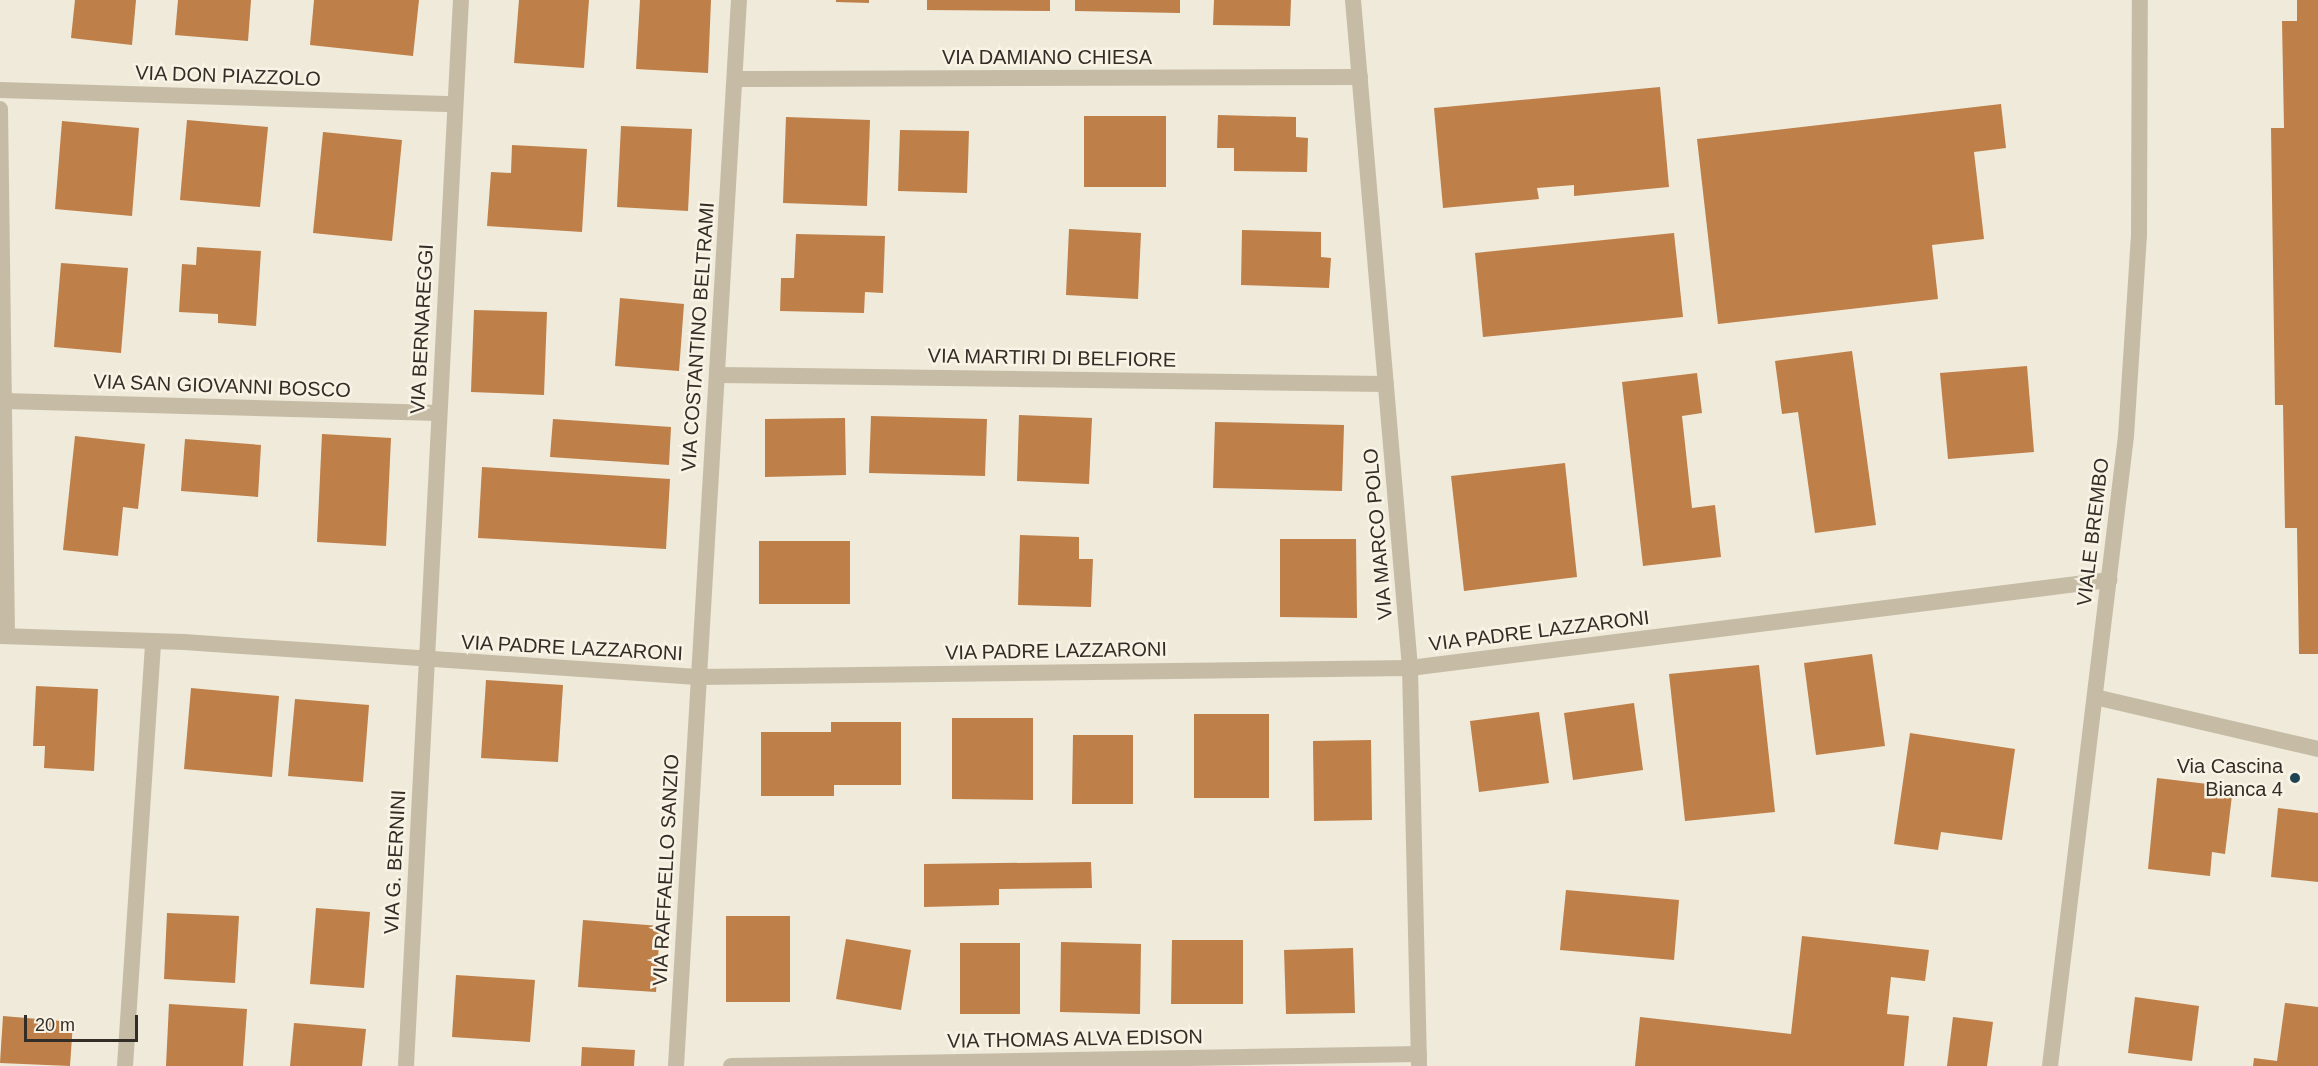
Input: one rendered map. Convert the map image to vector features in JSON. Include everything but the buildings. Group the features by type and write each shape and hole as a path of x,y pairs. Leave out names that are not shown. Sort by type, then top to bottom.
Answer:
{"street":[{"name":"VIA BERNAREGGI","path":"425,661 462,0"},
{"name":"VIA COSTANTINO BELTRAMI","path":"697,677 718,375 739,0"},
{"name":"VIA MARCO POLO","path":"1353,0 1410,668 1419,1060"},
{"name":"VIALE BREMBO","path":"2050,1066 2109,580 2136,292 2140,0"},
{"name":"VIA DAMIANO CHIESA","path":"735,79 1360,77"},
{"name":"VIA DON PIAZZOLO","path":"0,90 455,104"},
{"path":"0,109 4,636"},
{"name":"VIA MARTIRI DI BELFIORE","path":"718,375 1386,384"},
{"name":"VIA SAN GIOVANNI BOSCO","path":"4,401 438,413"},
{"name":"VIA PADRE LAZZARONI","path":"4,636 153,641 425,661 697,677 1410,668 2109,580"},
{"path":"125,1066 153,641"},
{"name":"VIA G. BERNINI","path":"406,1066 425,661"},
{"name":"VIA RAFFAELLO SANZIO","path":"676,1066 697,677"},
{"path":"2095,697 2318,749"},
{"name":"VIA THOMAS ALVA EDISON","path":"731,1066 1419,1060"}],"place":[{"name":"Via Cascina Bianca 4","path":"2295,778"}]}
